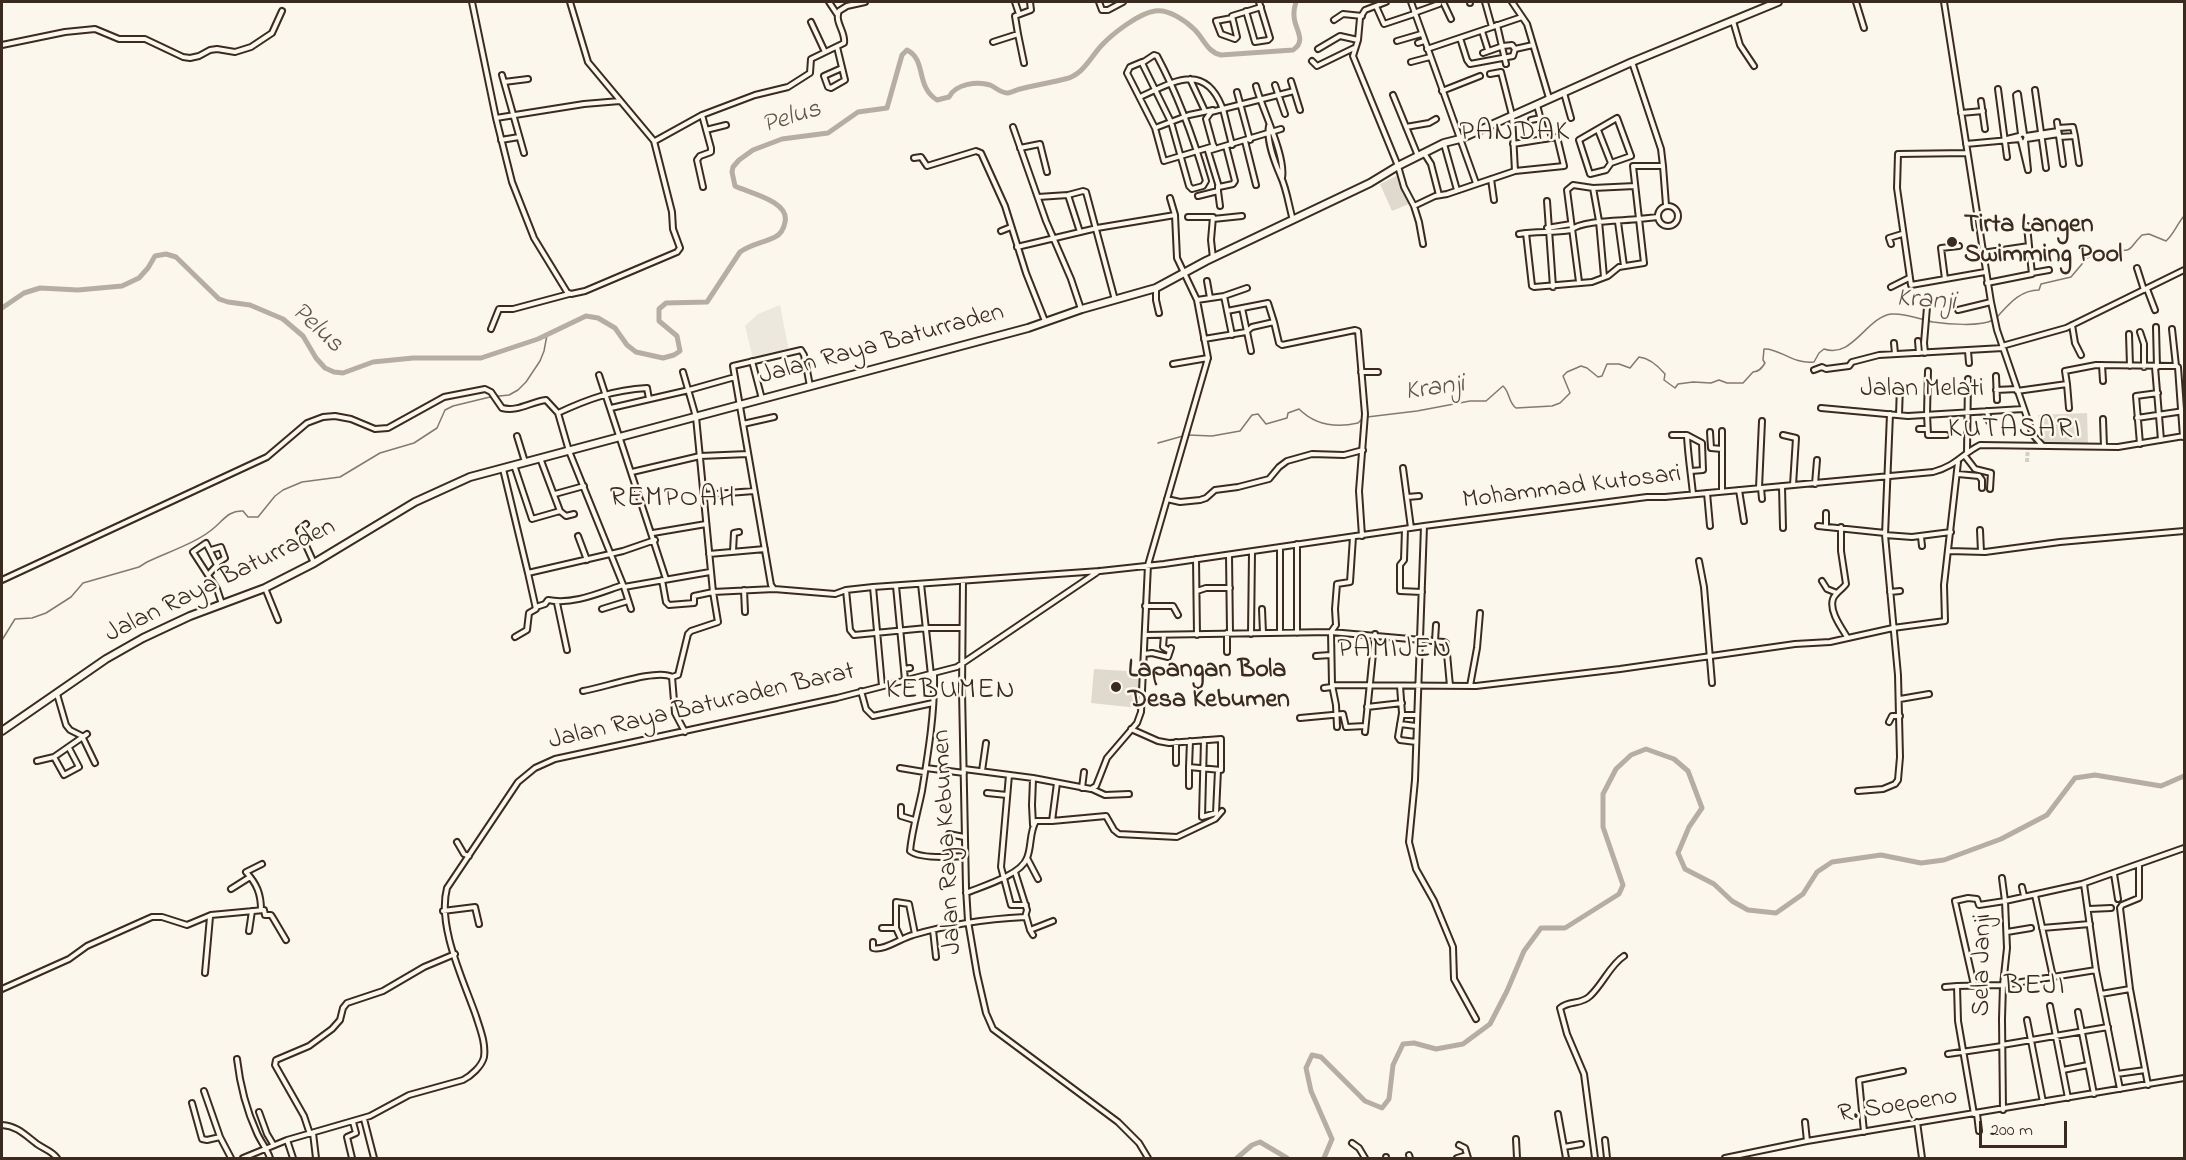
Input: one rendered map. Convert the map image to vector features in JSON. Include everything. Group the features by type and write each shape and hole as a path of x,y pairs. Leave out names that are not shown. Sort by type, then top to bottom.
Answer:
{"main road":[{"name":"Jalan Raya Baturraden","path":"2,731 106,659 144,638 190,616 265,588 314,563 427,496 470,477 810,386 1156,288 1213,258 1370,183 1444,143 1460,139 1632,62 1778,2"}],"street":[{"path":"472,2 512,182 534,238 570,294"},
{"path":"491,329 499,309 513,309 585,291 679,250 680,245 674,230 672,212 654,141 586,58 570,2"},
{"path":"654,141 702,115 755,95 788,87 809,74 811,59 844,43 845,39 837,14 829,2"},
{"path":"837,14 847,6 865,2"},
{"path":"1015,2 1019,14"},
{"path":"1024,63 1015,16 1031,10 1030,2"},
{"path":"1099,2 1102,10 1108,10 1123,2"},
{"path":"1112,2 1114,7"},
{"path":"1386,2 1365,10 1359,22 1354,60 1398,166 1404,187 1414,206 1423,244"},
{"path":"1411,2 1476,183"},
{"path":"1485,2 1492,27"},
{"path":"1512,2 1527,24 1549,99"},
{"path":"1856,2 1864,28"},
{"path":"1945,2 1982,253 1995,323 2033,435 2043,445"},
{"path":"1376,6 1384,24 1441,3 1450,19"},
{"path":"1232,18 1238,37 1235,39 1221,34 1216,21 1232,18 1236,14 1260,4 1270,38 1267,41 1255,42 1246,11"},
{"path":"2,45 65,32 95,29 119,39 145,39 183,57 190,58 217,49 234,52 251,47 272,33 282,11"},
{"path":"1334,20 1343,14 1362,16"},
{"path":"1427,49 1522,17"},
{"path":"1732,19 1740,45 1754,66"},
{"path":"810,22 825,52"},
{"path":"1497,25 1506,64"},
{"path":"1482,31 1488,50"},
{"path":"993,42 1018,34"},
{"path":"1397,41 1421,34"},
{"path":"1318,49 1340,36 1358,40"},
{"path":"1460,38 1469,64 1515,56 1515,49 1512,45 1503,46 1483,53"},
{"path":"1418,43 1424,41"},
{"path":"1515,49 1533,45"},
{"path":"837,47 842,68 845,81 828,87 825,76 842,68"},
{"path":"1312,62 1317,66 1354,48"},
{"path":"1142,62 1172,122 1181,157 1189,186 1197,188 1204,186 1206,181 1198,153 1186,116 1172,84 1157,56 1142,62 1130,67 1127,73 1155,128 1163,161 1181,157 1198,153 1214,148 1232,145 1281,129"},
{"path":"1411,62 1430,57"},
{"path":"1632,62 1661,149 1666,206"},
{"path":"1490,74 1500,72 1512,115 1515,171"},
{"path":"502,75 524,153"},
{"path":"1442,91 1480,76"},
{"path":"504,82 528,79"},
{"path":"1190,79 1205,111"},
{"path":"1140,97 1190,79 1210,86 1217,94 1223,108 1232,145"},
{"path":"1291,81 1300,110"},
{"path":"1275,85 1285,114"},
{"path":"1256,86 1269,126 1293,221"},
{"path":"1998,89 2007,157"},
{"path":"2035,90 2046,168"},
{"path":"1236,92 1256,185"},
{"path":"1155,128 1205,111 1294,92"},
{"path":"1564,93 1571,118"},
{"path":"1393,94 1406,127 1421,154 1431,164 1439,195"},
{"path":"2018,94 2028,170 2023,137 2016,96 2018,94"},
{"path":"496,118 584,104 620,101"},
{"path":"1981,101 1985,129"},
{"path":"1537,104 1546,139"},
{"path":"1214,148 1206,117 1211,112 1223,108"},
{"path":"1961,113 1983,111"},
{"path":"702,115 711,151 700,156 698,160 703,187"},
{"path":"1531,120 1541,118"},
{"path":"1526,233 1532,286 1553,287 1592,282 1608,276 1616,268 1644,263 1633,166 1631,156 1617,118 1579,140 1589,173 1606,170 1611,163 1631,156"},
{"path":"1406,127 1429,123 1436,119"},
{"path":"2057,122 2063,164"},
{"path":"2059,133 2074,124 2079,163"},
{"path":"706,130 726,125"},
{"path":"1013,127 1053,238 1082,309"},
{"path":"1598,130 1611,163"},
{"path":"1966,144 2059,133 2074,136"},
{"path":"501,140 519,137"},
{"path":"1414,206 1439,195 1515,171 1564,166 1558,138 1513,144"},
{"path":"1444,143 1457,190"},
{"path":"1020,148 1041,145 1047,172"},
{"path":"1198,196 1235,181 1226,146"},
{"path":"1214,148 1208,151 1208,154 1218,189 1220,206"},
{"path":"914,158 921,157 927,166 976,151 981,153 1005,206 1017,247 1045,321"},
{"path":"1967,153 1898,154 1897,188 1902,234 1912,286 1985,272"},
{"path":"1633,166 1663,166"},
{"path":"1491,179 1494,200"},
{"path":"1579,282 1568,188 1574,184 1593,188 1635,186"},
{"path":"1593,188 1599,221 1604,277"},
{"path":"1038,197 1086,192 1115,301"},
{"path":"1068,195 1080,232"},
{"path":"1091,789 1096,786 1113,749 1140,718 1148,565 1208,358 1197,300 1177,258 1174,214 1170,198"},
{"path":"1547,201 1548,227 1546,232 1553,287"},
{"path":"1666,206 1676,209 1678,220 1668,226 1661,223 1658,217 1659,211 1666,206"},
{"path":"1017,247 1095,228 1174,214"},
{"path":"1188,217 1211,216 1213,219 1242,216"},
{"path":"1519,234 1546,232 1599,221 1618,222 1658,217"},
{"path":"1213,219 1210,240 1213,258"},
{"path":"1618,222 1624,266"},
{"path":"2027,226 2032,274"},
{"path":"1001,231 1011,227"},
{"path":"1548,227 1572,227"},
{"path":"1891,244 1890,237 1902,234"},
{"path":"1945,279 1941,248 1959,246"},
{"path":"1982,253 2029,246"},
{"path":"2137,268 2155,310"},
{"path":"1987,283 2049,270"},
{"path":"1814,370 1822,367 1826,369 1849,366 1852,362 1867,357 2003,347 2072,325 2184,270"},
{"path":"1891,287 1909,278"},
{"path":"1207,281 1210,298"},
{"path":"1156,288 1159,314"},
{"path":"1197,300 1224,296 1247,288"},
{"path":"1224,296 1232,335"},
{"path":"1958,310 1991,302"},
{"path":"1227,311 1269,303 1279,343 1282,345 1357,330 1365,414 1359,491 1362,536"},
{"path":"1242,308 1251,351"},
{"path":"1925,353 1927,308"},
{"path":"1204,339 1246,332 1252,327 1274,322"},
{"path":"2072,325 2075,343 2081,355"},
{"path":"2156,327 2161,440"},
{"path":"2172,329 2176,366 2182,379 2184,437"},
{"path":"2140,332 2144,346 2144,367"},
{"path":"2129,334 2130,366"},
{"path":"1918,341 1919,353"},
{"path":"1894,343 1895,354"},
{"path":"774,589 771,585 733,366 801,350 810,386"},
{"path":"1968,351 1969,363"},
{"path":"1173,364 1208,358"},
{"path":"752,361 762,399"},
{"path":"2068,408 2065,371 2102,365 2176,366"},
{"path":"2102,365 2103,381"},
{"path":"1928,371 1927,429 1929,435 1946,435"},
{"path":"583,691 652,674 672,677 678,675 688,634 718,622 710,572 696,417 683,372"},
{"path":"1361,372 1378,372"},
{"path":"599,375 653,533 664,579 666,602 669,605 694,603 694,596 713,592"},
{"path":"1996,376 1997,400"},
{"path":"610,408 735,377"},
{"path":"1968,379 1966,455 1975,469 1991,473 1990,489"},
{"path":"1996,390 2067,384"},
{"path":"1899,415 1900,386"},
{"path":"558,413 595,396 647,388 649,399"},
{"path":"2,580 267,457 307,423 315,419 342,418 379,429 391,427 450,395 485,389 492,394 502,408 510,410 546,400 558,413 570,451 631,609"},
{"path":"2140,444 2136,395 2158,393"},
{"name":"Jalan Melati","path":"1821,408 1899,415 2024,409"},
{"path":"1987,411 1989,421"},
{"path":"2137,418 2183,411"},
{"path":"1858,791 1890,788 1898,780 1900,757 1900,699 1885,534 1890,414"},
{"path":"743,424 774,417"},
{"path":"2103,419 2103,447"},
{"path":"1762,421 1760,488 1762,499"},
{"path":"1919,429 1927,429"},
{"path":"1722,430 1722,492"},
{"path":"1710,432 1711,448 1722,449"},
{"path":"1672,435 1687,435 1700,441 1703,445 1703,470 1691,471"},
{"path":"1687,435 1688,464 1691,471 1693,494"},
{"path":"1783,435 1795,436 1797,439 1793,485"},
{"path":"2028,445 2032,442 2033,435"},
{"path":"517,436 525,462"},
{"name":"Mohammad Kutosari","path":"713,592 774,589 835,594 846,590 873,587 1100,571 1196,560 1596,502 1934,472 1958,462 1980,445 2118,447 2184,437"},
{"path":"1167,499 1186,502 1206,498 1215,490 1269,479 1287,461 1312,454 1344,455 1363,450"},
{"path":"632,471 700,456 748,454"},
{"path":"540,458 560,511 566,516 574,514"},
{"path":"1815,484 1817,460"},
{"path":"1324,688 1419,685 1434,682 1450,686 1470,686 1830,642 1893,628 1940,622 1946,619 1944,585 1958,462"},
{"path":"514,465 532,519 560,511"},
{"path":"1403,468 1411,528"},
{"path":"503,469 536,607"},
{"path":"1958,474 1978,476 1982,480 1982,488"},
{"path":"555,494 584,486"},
{"path":"1782,486 1783,528"},
{"path":"703,495 754,490"},
{"path":"1739,490 1744,521"},
{"path":"1707,493 1710,525"},
{"path":"1407,497 1419,496"},
{"path":"1826,513 1826,527"},
{"path":"306,524 299,531 314,563"},
{"path":"653,533 706,524"},
{"path":"1424,526 1419,685 1410,849 1416,869 1434,901 1450,941 1454,953 1454,979 1476,1019"},
{"path":"1818,526 1921,537 1951,532"},
{"path":"1841,527 1841,551 1846,584 1833,597 1833,606 1839,624 1847,637"},
{"path":"1405,530 1404,560 1400,565 1400,591 1422,592"},
{"path":"1980,530 1981,552"},
{"path":"1949,551 1981,552 2060,542 2184,531"},
{"path":"733,551 734,533 739,532"},
{"path":"578,536 587,560"},
{"path":"1337,727 1330,655 1331,632 1336,625 1337,584 1350,582 1353,537"},
{"path":"1921,537 1922,546"},
{"path":"528,573 611,554 655,540"},
{"path":"208,575 217,567 217,563 206,543 193,552 217,590 222,604"},
{"path":"1297,544 1297,633"},
{"path":"211,550 221,547 225,555 224,559 217,563"},
{"path":"1280,548 1280,633"},
{"path":"709,554 765,549"},
{"path":"1251,634 1252,552"},
{"path":"1227,652 1230,555"},
{"path":"1196,560 1197,635"},
{"path":"1699,561 1704,587 1712,683"},
{"path":"1080,571 1086,581"},
{"name":"Jalan Raya Baturaden Barat","path":"243,1158 273,1144 364,1118 384,1110 409,1095 463,1080 482,1062 483,1036 446,929 443,911 447,888 518,782 536,768 555,759 861,692 957,667 1100,571"},
{"path":"515,637 527,629 529,613 548,600 557,603 623,586 710,572"},
{"name":"Jalan Raya Kebumen","path":"963,581 964,856 968,921 976,974 986,1013 993,1029 1118,1122 1138,1143 1148,1158"},
{"path":"1822,581 1827,589 1837,593"},
{"path":"921,584 932,674 933,703 925,770 911,852 938,856 964,856"},
{"path":"896,586 905,680"},
{"path":"873,587 882,686"},
{"path":"265,588 278,620"},
{"path":"1197,591 1206,588 1230,588"},
{"path":"744,590 745,612"},
{"path":"846,590 852,633 857,635 927,628 962,628"},
{"path":"1890,592 1900,591"},
{"path":"602,609 628,601"},
{"path":"557,603 567,650"},
{"path":"1145,606 1173,606 1178,615"},
{"path":"1262,609 1263,633"},
{"path":"1470,686 1478,648 1480,613"},
{"path":"1435,641 1436,625"},
{"path":"915,629 915,637"},
{"path":"1145,635 1331,632 1375,634 1445,642 1450,686"},
{"path":"1300,718 1344,714 1346,727 1365,729 1375,634"},
{"path":"1144,654 1152,653 1168,657 1171,649 1163,646 1164,635"},
{"path":"1316,656 1330,655"},
{"path":"904,669 910,668"},
{"path":"672,677 675,713 685,732"},
{"path":"1400,686 1402,716 1399,738 1416,742"},
{"path":"861,692 866,709 873,716 933,703"},
{"path":"57,693 66,725 70,730 85,735"},
{"path":"1900,699 1929,694"},
{"path":"1367,707 1402,703"},
{"path":"1402,716 1417,715"},
{"path":"1889,722 1892,716 1900,716"},
{"path":"1400,724 1416,726"},
{"path":"1131,729 1158,741 1221,739 1221,770 1218,770 1216,813 1202,817 1204,740"},
{"path":"37,761 54,757 85,735"},
{"path":"85,735 96,763"},
{"path":"1189,786 1190,741"},
{"path":"1176,742 1176,763"},
{"path":"982,771 986,743"},
{"path":"54,757 61,773 68,775 79,766 69,748"},
{"path":"1189,767 1218,770"},
{"path":"900,768 982,771 1091,789 1105,795 1129,794"},
{"path":"1082,788 1084,772"},
{"path":"1009,775 1001,867 1011,905 1026,905"},
{"path":"966,893 1015,872 1027,858 1033,825 1033,779"},
{"path":"1052,822 1057,783"},
{"path":"987,794 1007,795"},
{"path":"901,807 901,816 915,820"},
{"path":"1033,825 1036,821 1052,822 1106,816 1119,834 1177,837 1215,819 1222,811"},
{"path":"949,834 964,837"},
{"path":"457,842 464,854 469,856"},
{"name":"Sela Janji","path":"2003,1110 2003,985 2007,932 2005,901 2084,884 2184,848"},
{"path":"1027,858 1038,879"},
{"path":"261,910 258,888 246,872 262,864"},
{"path":"2139,865 2139,898 2120,908 2130,989 2148,1084"},
{"path":"1015,872 1026,905 1030,930 1034,935"},
{"path":"2114,873 2118,898"},
{"path":"231,889 250,878"},
{"path":"1947,903 1970,898 1977,899 1979,905 2005,901 2002,878"},
{"path":"2084,884 2096,970 2120,1089"},
{"path":"2022,887 2024,896"},
{"path":"2035,895 2053,977"},
{"path":"1955,901 1974,985"},
{"path":"901,939 896,928 896,902 909,903 915,934"},
{"path":"443,911 475,907 479,924"},
{"path":"2089,909 2110,908"},
{"path":"2,989 143,920 162,917 187,925 211,915 264,909 264,915 271,915 286,940"},
{"path":"249,931 252,911"},
{"path":"873,942 873,948 880,949 915,934 968,921 1026,915"},
{"path":"205,973 210,917"},
{"path":"1030,930 1053,921"},
{"path":"2042,928 2090,924"},
{"path":"882,927 896,928"},
{"path":"2007,932 2031,928"},
{"path":"933,930 936,957"},
{"path":"316,1158 311,1133 275,1065 276,1060 309,1046 332,1029 340,1020 342,1010 347,1003 382,991 423,966 455,954"},
{"path":"1595,1158 1584,1074 1567,1034 1560,1008 1570,1003 1582,1002 1591,996 1624,956"},
{"path":"1945,987 2003,985 2096,970"},
{"path":"1957,986 1958,1021 1979,1131"},
{"path":"2101,994 2130,989"},
{"path":"2050,1006 2068,1098"},
{"path":"2078,1012 2094,1094"},
{"path":"2027,1020 2043,1102"},
{"path":"1948,1054 2108,1027"},
{"path":"237,1059 245,1105 257,1135 270,1158"},
{"path":"2063,1070 2088,1065"},
{"path":"2117,1074 2145,1070"},
{"path":"1864,1132 1859,1080 1903,1071"},
{"name":"R. Soepeno","path":"1725,1158 1807,1141 2184,1078"},
{"path":"204,1091 220,1137 231,1158"},
{"path":"192,1103 202,1139 220,1137"},
{"path":"259,1112 273,1144"},
{"path":"1558,1114 1566,1158"},
{"path":"364,1118 374,1158"},
{"path":"351,1158 347,1137 356,1133 353,1122"},
{"path":"1805,1122 1807,1141"},
{"path":"1917,1122 1922,1158"},
{"path":"2,1125 25,1133 57,1158"},
{"path":"1516,1139 1517,1158"},
{"path":"287,1140 293,1158"},
{"path":"1605,1140 1607,1158"},
{"path":"1352,1143 1359,1148 1365,1158"},
{"path":"1564,1147 1581,1144"},
{"path":"1456,1158 1468,1157 1465,1148 1459,1145"}],"shaded area":[{"path":"1398,175 1409,204 1392,211 1380,184"},
{"path":"780,305 789,351 753,359 745,326 758,314"},
{"path":"2087,413 2088,445 2044,443 2038,415"},
{"name":"Lapangan Bola Desa Kebumen","path":"1094,669 1142,672 1138,708 1091,703"}],"waterway":[{"name":"Pelus","path":"2,308 24,293 40,288 78,290 122,286 139,278 155,256 166,254 176,257 219,299 250,305 283,319 303,336 325,368 334,372 343,373 373,362 413,358 481,358 538,339 586,316 598,318 615,328 627,345 636,352 663,358 680,351 677,336 659,321 659,309 666,303 707,302 740,252 775,237 781,233 784,226 785,215 775,203 735,186 733,167 753,150 782,139 828,133 858,112 887,108 902,55 907,50 917,60 926,88 937,100 949,97 961,86 979,83 1008,93 1077,74 1101,46 1119,30 1141,16 1155,11 1166,12 1182,20 1195,30 1209,48 1221,55 1293,50 1300,41 1294,17 1296,2"},
{"name":"Kranji","path":"1997,317 2026,292 2039,290 2041,284 2071,277 2087,258 2098,253 2102,256 2108,255 2110,250 2130,249 2142,235 2149,234 2166,241 2184,216"},
{"name":"Kranji","path":"1367,417 1470,401 1486,401 1503,386 1516,408 1552,406 1560,403 1570,393 1563,376 1567,372 1581,366 1598,377 1602,376 1607,364 1619,364 1630,368 1639,357 1657,366 1665,374 1664,380 1675,388 1678,384 1711,383 1719,380 1727,383 1743,383 1765,363 1764,349 1800,361 1814,362 1824,349 1834,351 1843,348 1882,317 1891,314 1955,324 1980,324 1993,320"},
{"path":"2,640 15,619 32,618 46,613 71,597 83,583 139,567 201,537 234,512 243,511 248,517 258,517 283,490 302,482 340,477 380,453 414,443 437,428 445,410 453,406 509,395 518,390 540,361 547,335"},
{"name":"Kranji","path":"1188,435 1212,436 1240,431 1252,415 1258,414 1266,424 1287,418 1288,413 1299,409 1312,419 1326,424 1358,423 1363,418"},
{"name":"Kranji","path":"1158,443 1183,436"},
{"path":"1324,1158 1332,1139 1311,1091 1306,1068 1312,1055 1321,1057 1365,1101 1382,1108 1389,1099 1393,1065 1403,1044 1414,1043 1436,1049 1463,1044 1490,1024 1524,951 1541,928 1565,928 1619,894 1623,885 1603,827 1603,794 1616,769 1631,755 1646,749 1674,759 1688,771 1702,808 1689,827 1678,853 1685,869 1714,884 1732,901 1748,910 1776,913 1803,894 1817,872 1832,862 1881,855 1921,863 1944,860 2001,839 2047,815 2075,778 2095,775 2161,786 2184,776"},
{"path":"1237,1158 1252,1145 1260,1142 1287,1158"}],"tunnel":[{"path":"2027,462 2028,445"}],"place":[{"name":"Tirta Langen Swimming Pool","path":"1952,242"},
{"name":"Lapangan Bola Desa Kebumen","path":"1116,687"}],"district":[{"name":"PANDAK","path":"1515,134"},
{"name":"KUTASARI","path":"2015,431"},
{"name":"REMPOAH","path":"673,500"},
{"name":"PAMIJEN","path":"1395,651"},
{"name":"KEBUMEN","path":"951,692"},
{"name":"BEJI","path":"2035,988"}]}
